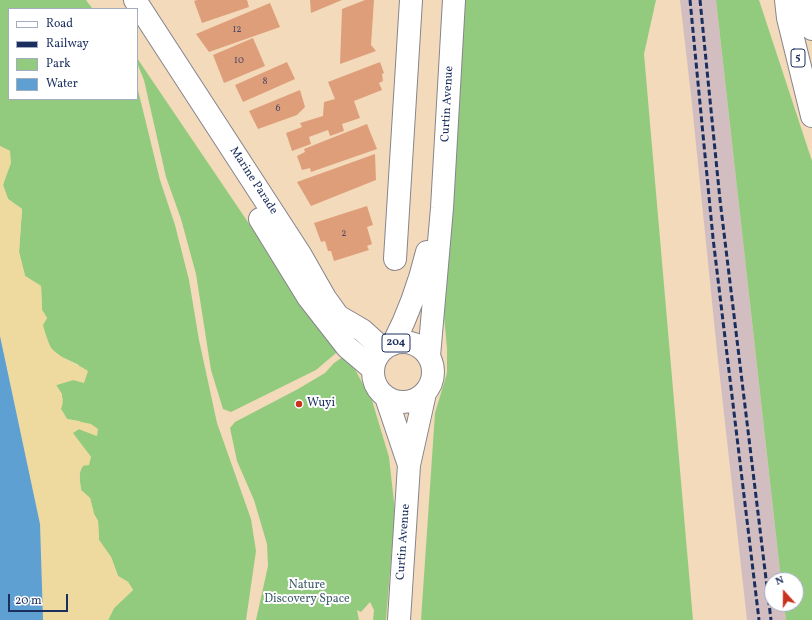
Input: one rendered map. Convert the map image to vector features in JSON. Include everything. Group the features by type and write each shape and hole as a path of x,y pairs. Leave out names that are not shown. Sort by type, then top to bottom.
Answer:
{"main road":[{"name":"Marine Parade","path":"136,0 300,254 325,298 338,316 388,346"},
{"path":"395,259 411,0"},
{"name":"Curtin Avenue","path":"429,356 442,208 454,0"},
{"name":"5","path":"786,0 788,18 812,116"},
{"path":"806,0 812,29"},
{"name":"Marine Parade","path":"138,29 189,106 308,298 347,347 372,369"},
{"name":"Curtin Avenue","path":"388,346 405,319 421,279 428,250 442,208"},
{"name":"204","path":"372,369 378,354 388,346 403,342 413,343 429,356"},
{"path":"372,369 375,385 380,392 393,401 410,402 425,393 430,385 433,376 433,366 429,356"},
{"name":"Curtin Avenue","path":"399,620 409,465 425,393"},
{"name":"Curtin Avenue","path":"386,397 409,465"}],"shaded area":[{"path":"680,0 716,0 780,572 764,572 764,612 785,612 786,620 747,620 717,351"}],"green space":[{"path":"0,0 86,0 92,8 8,8 8,100 138,100 138,90 160,180 175,225 189,280 199,340 217,423 251,519 256,551 246,620 108,620 114,608 133,590 128,582 118,576 111,557 99,540 98,521 94,514 90,498 81,490 80,472 91,457 72,433 79,429 97,436 79,421 67,419 61,409 62,394 56,385 73,380 79,365 62,357 51,349 42,325 47,318 42,310 41,286 25,276 19,252 22,209 8,199 3,185 10,151 0,146"},
{"path":"460,0 656,0 644,54 693,620 421,620 435,413 447,373 447,348 444,316 443,227"},
{"path":"716,0 759,0 812,161 812,620 786,620 785,612 804,612 804,572 780,572"},
{"path":"138,59 302,302 342,348 316,370 231,412 223,409 211,370 196,274 181,219 166,177 144,80 138,65"},
{"name":"Nature Discovery Space","path":"347,354 371,397 389,457 395,511 386,620 373,620 374,610 370,602 361,612 357,610 359,620 256,620 268,566 267,544 254,500 237,461 230,428 235,422 325,373 334,363"}],"sand":[{"path":"0,146 10,151 11,163 3,185 8,199 22,209 19,252 25,276 41,286 42,310 47,318 43,325 47,341 50,347 64,359 88,371 84,383 73,380 56,385 62,397 63,402 61,409 67,419 91,424 98,429 97,436 79,429 73,433 91,457 89,465 82,466 79,474 81,490 90,498 94,514 98,521 99,540 111,557 118,576 128,582 133,590 114,608 108,620 43,620 40,524 0,336"}],"water":[{"path":"0,336 40,524 43,620 0,620"}],"building":[{"path":"247,0 249,7 202,23 194,1"},
{"path":"310,0 342,0 311,13"},
{"path":"365,0 374,0 371,45 376,51 340,64 342,9"},
{"path":"270,3 280,27 209,52 196,34"},
{"path":"253,38 265,66 224,83 213,55"},
{"path":"287,62 295,79 243,102 235,85"},
{"path":"380,62 384,73 382,74 383,81 379,83 382,90 354,101 360,118 342,124 344,131 330,136 328,130 309,137 311,144 292,151 286,133 302,127 300,123 323,116 324,102 335,99 328,82"},
{"path":"300,90 305,107 297,115 258,129 249,111"},
{"path":"367,124 377,149 311,172 310,168 302,170 297,156 305,152 304,149"},
{"path":"375,154 376,180 311,206 297,182"},
{"path":"367,206 373,225 367,227 372,244 367,246 369,250 334,261 331,251 328,251 325,241 321,242 314,223"}],"railway":[{"path":"690,0 713,238 759,620"},
{"path":"700,0 720,200 771,620"}],"place":[{"name":"Wuyi","path":"299,404"}]}
